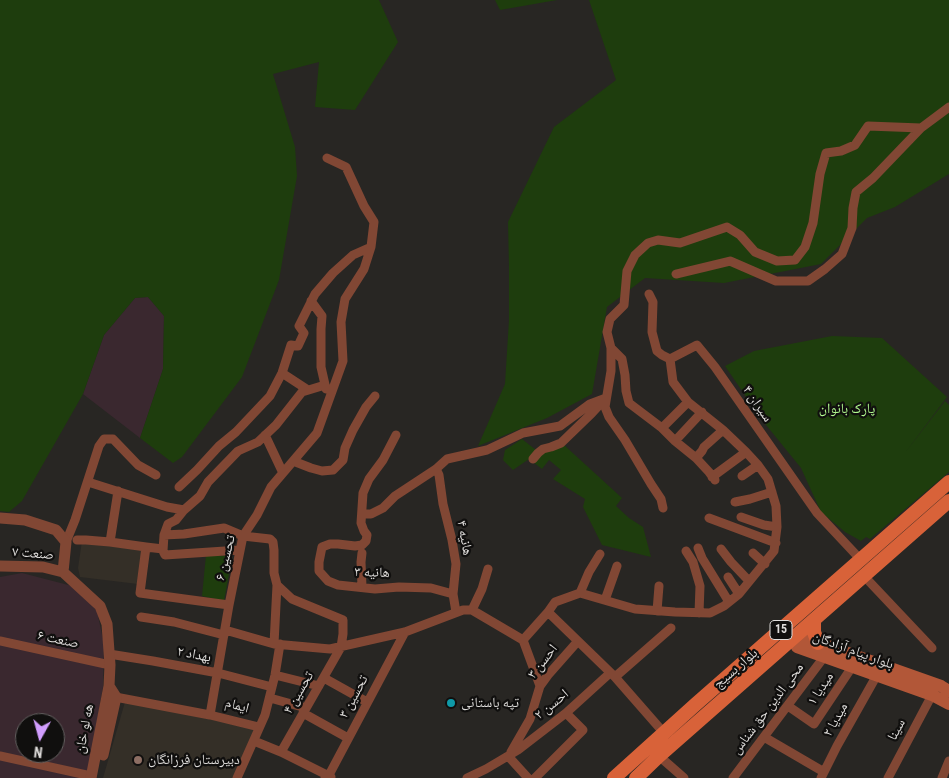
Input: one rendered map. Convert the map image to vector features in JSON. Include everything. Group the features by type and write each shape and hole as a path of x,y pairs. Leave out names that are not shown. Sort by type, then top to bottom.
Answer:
{"main road":[{"name":"بلوار بسیج","path":"614,778 949,482"},
{"name":"بلوار بسیج","path":"636,778 949,501"},
{"path":"814,620 814,632 818,643"},
{"path":"784,627 794,638"},
{"name":"بلوار پیام آزادگان","path":"943,688 877,675 852,667 797,647 794,638 808,639 943,688 949,704"}],"street":[{"path":"676,274 730,261 776,281 808,281 842,254 852,228 856,192 873,178 921,128 949,107"},
{"path":"663,508 660,499 609,417 605,407 611,371 611,348 607,332 610,319 624,305 627,271 635,255 648,243 658,240 680,244 727,227 740,235 755,252 777,261 795,260 805,247 813,223 820,174 826,153 841,151 855,146 868,126 921,128"},
{"name":"تحسین ۶","path":"210,715 243,536 257,515 271,487 317,433 343,361 341,322 345,299 364,269 371,247 374,222 364,206 346,167 328,158"},
{"path":"179,487 270,396 282,373 291,345 298,346 304,333 299,326 315,294 333,273 353,255 371,247"},
{"path":"522,640 555,602 580,593 635,609 710,613 724,606 739,594 774,551 777,527 776,506 768,479 746,452 723,430 688,402 673,382 670,359 657,351 652,332 653,302 649,294"},
{"path":"311,301 322,316 321,367 328,402"},
{"name":"سیران ۴","path":"670,359 697,345 817,513 861,560"},
{"path":"611,348 622,359 629,403 662,428 696,458 713,478 746,452"},
{"path":"282,373 308,390"},
{"path":"240,550 167,555 164,553 163,548 164,535 168,524 176,520 200,496 208,482 238,451 258,442 265,436 302,392 325,385"},
{"path":"293,461 322,471 333,470 343,460 345,448 352,430 375,396"},
{"path":"533,459 543,449 561,443 606,398"},
{"path":"396,435 383,460 368,479 363,493 362,514 371,514 383,508 395,496 447,460 487,450 523,433 560,426 590,404 606,398"},
{"path":"662,428 688,402"},
{"path":"675,441 702,412"},
{"path":"696,458 704,447 723,430"},
{"path":"265,436 283,472"},
{"path":"111,693 107,624 100,606 62,572 72,541 75,520 99,446 104,439 113,439 138,465 156,475"},
{"path":"742,476 758,466"},
{"name":"هانیه ۴","path":"436,469 439,475 443,504 456,564 453,594 456,612"},
{"path":"88,482 167,507 184,510"},
{"path":"110,542 118,491"},
{"path":"735,502 772,492"},
{"name":"هانیه ۳","path":"362,514 361,523 367,535 366,541 355,546 330,544 322,547 318,562 319,571 328,581 338,585 375,589 399,587 431,588 453,594"},
{"path":"741,517 764,525 777,527"},
{"path":"0,518 24,520 56,530 72,541 110,542 146,548 163,548"},
{"path":"709,518 776,543"},
{"path":"164,535 224,528 243,536 270,539 273,542 274,573 277,585 275,675 266,715 259,727"},
{"path":"146,548 140,593 229,605"},
{"path":"698,548 702,558 729,602"},
{"path":"721,549 749,581"},
{"path":"686,551 700,586 699,613"},
{"path":"362,553 362,587"},
{"path":"753,553 764,564"},
{"path":"580,593 589,572 600,554"},
{"name":"صنعت ۷","path":"0,566 43,567 62,572"},
{"path":"605,600 617,566"},
{"path":"472,610 488,569"},
{"path":"864,576 932,648"},
{"path":"728,577 739,594"},
{"path":"277,585 292,599 342,620 344,634 341,647"},
{"path":"657,611 658,586"},
{"path":"140,617 174,622 277,644 330,649 405,632 456,612 472,610 522,640 540,686"},
{"path":"548,612 613,675 664,733"},
{"name":"احسن ۲","path":"467,778 508,756 566,713 671,628"},
{"name":"تحسین ۳","path":"329,777 405,632"},
{"name":"احسن ۳","path":"508,756 530,719 540,686 578,641"},
{"name":"صنعت ۶","path":"0,642 110,660"},
{"name":"تحسین ۴","path":"281,752 341,647"},
{"name":"محی الدین حق شناس","path":"733,778 824,657"},
{"name":"بهداد ۲","path":"110,660 153,661 218,673 272,687"},
{"name":"میدیا ۱","path":"788,706 814,724 852,667"},
{"path":"275,675 321,682 367,702"},
{"name":"میدیا ۲","path":"822,775 877,675"},
{"name":"سینا","path":"888,778 943,688"},
{"name":"ایمام","path":"111,693 259,727 237,778"},
{"name":"هه لو خان","path":"93,777 111,693"},
{"path":"270,698 305,711 348,738"},
{"path":"535,778 583,730 566,713"},
{"path":"764,737 822,775"},
{"path":"254,741 281,752 329,777"},
{"path":"0,756 93,777"},
{"path":"508,756 528,778"},
{"path":"659,756 684,778"},
{"path":"945,774 949,761"}],"shaded area":[{"path":"148,297 164,316 163,369 140,438 83,394 104,335 135,298"},
{"path":"82,541 143,550 138,584 80,577 78,568"},
{"path":"22,573 76,587 97,611 104,644 103,687 87,778 0,778 0,577"},
{"path":"125,702 254,728 249,750 235,778 103,778"}],"green space":[{"path":"0,0 379,0 398,42 355,110 315,107 319,62 273,74 295,147 297,176 279,280 242,377 182,457 173,463 140,438 163,369 164,316 148,297 135,298 104,335 83,394 22,501 9,512 0,511"},
{"path":"495,0 557,0 500,10"},
{"path":"589,0 949,0 949,174 895,207 867,218 821,264 724,283 645,278 607,307 592,394 547,418 478,446 505,384 509,320 508,222 554,127 616,80"},
{"name":"پارک بانوان","path":"832,336 882,338 947,397 905,453 945,401 949,405 949,472 870,539 866,537 861,541 845,532 821,512 801,468 762,420 725,366 754,351"},
{"path":"522,439 541,454 564,445 622,498 616,506 643,527 651,557 602,545 583,507 585,499 553,479 561,470 549,460 542,469 529,459 513,470 503,460 505,450"},
{"path":"206,555 228,556 231,563 224,601 202,596"}],"place":[{"name":"تپه باستانی","path":"451,703"},
{"name":"دبیرستان فرزانگان","path":"138,760"}]}
